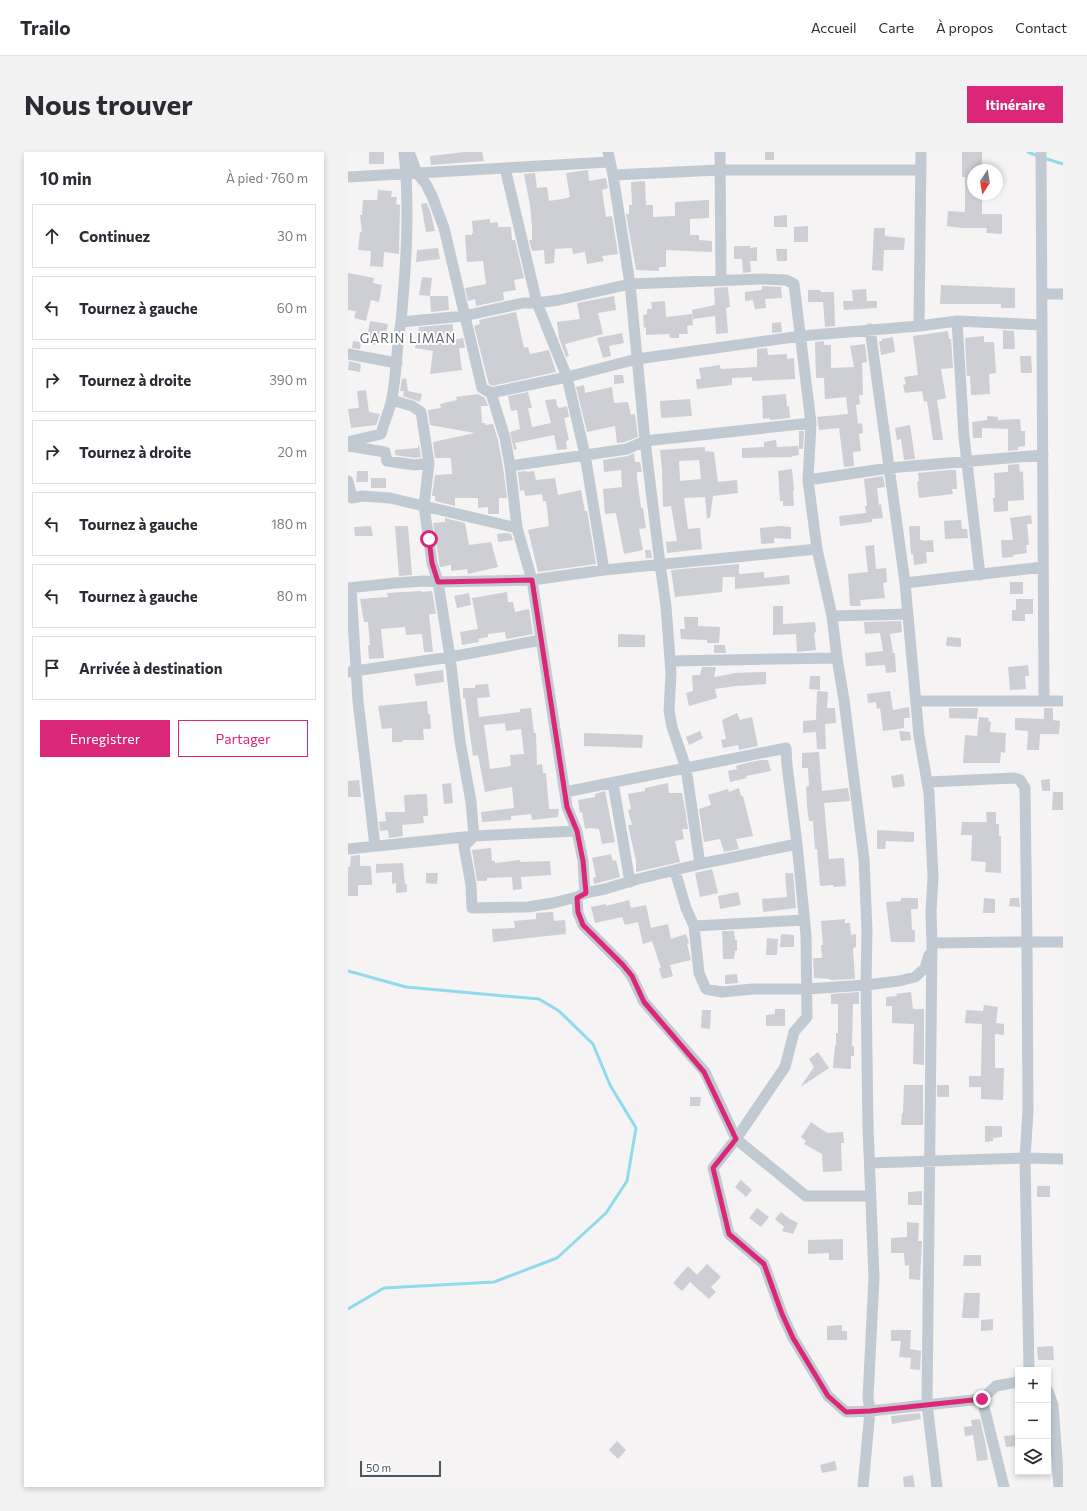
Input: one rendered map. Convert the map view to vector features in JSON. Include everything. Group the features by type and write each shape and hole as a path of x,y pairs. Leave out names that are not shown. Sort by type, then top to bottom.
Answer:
{"street":[{"path":"404,152 412,174 426,184 444,228 482,388 491,393 567,377 637,359 801,336 919,326 957,321 1042,325"},
{"path":"351,440 381,434 392,400 406,270 412,174 409,152"},
{"path":"720,152 721,280"},
{"path":"919,326 922,152"},
{"path":"1041,152 1044,701"},
{"path":"348,177 505,168 608,157 613,175 630,284 644,441 666,606 671,661 669,711 672,728 686,768 700,864"},
{"path":"505,168 537,303 567,377 585,455 604,570"},
{"path":"613,175 720,170 921,170"},
{"path":"401,322 464,316 523,303 559,300 630,284 762,279 786,280 794,284 811,423 808,480 817,549 832,616 864,859 867,931 866,986 874,1278 868,1398 870,1411 863,1487"},
{"path":"1042,294 1063,294"},
{"path":"957,321 964,437 980,574"},
{"path":"870,329 905,583 919,736 928,782 933,877 931,912 932,943 927,1404 937,1487"},
{"path":"348,354 397,363"},
{"path":"491,393 505,438 510,466 517,528 532,580 567,807 577,831 583,861 581,895 578,912 583,925 623,965 632,976 644,1002 704,1072 736,1139 806,1196 871,1196"},
{"path":"392,400 412,406 420,412 429,463 424,506 432,563 438,582 450,657 460,741 471,802 474,836"},
{"path":"510,466 627,449 644,441 811,423"},
{"path":"348,446 385,452 386,462 415,465 429,463"},
{"path":"808,480 889,468 1043,455"},
{"path":"348,481 352,498 362,496 390,498 517,528"},
{"path":"375,846 358,701 352,672 349,588 424,581 532,580 604,570 817,549"},
{"path":"905,583 1043,567"},
{"path":"832,616 908,614"},
{"path":"352,672 450,657 541,640"},
{"path":"671,661 837,658"},
{"path":"916,701 1063,701"},
{"path":"565,792 786,748 798,844 806,935 807,1017 794,1032 785,1067 736,1139 713,1168 729,1234 764,1264 782,1314 793,1338 828,1396 846,1412 870,1411 982,1399 996,1386 1015,1383"},
{"path":"928,782 1014,778 1020,780 1025,788 1028,1111 1025,1158 1029,1367"},
{"path":"613,783 630,882"},
{"path":"348,849 474,836 577,831"},
{"path":"474,836 464,846 472,908 528,907 553,903 606,890 638,879 700,864 798,844"},
{"path":"675,871 686,908 694,926 699,973 706,989 722,992 753,989 807,989 866,986 899,981 915,976 925,968 932,943"},
{"path":"694,926 804,920"},
{"path":"932,943 1063,942"},
{"path":"870,1163 1025,1158 1063,1159"},
{"path":"982,1399 1004,1487"},
{"path":"1051,1400 1053,1405 1059,1487"}],"building":[{"path":"369,152 384,152 384,164 369,164"},
{"path":"465,152 482,152 484,161 431,165 430,156"},
{"path":"765,152 774,152 774,160 765,160"},
{"path":"962,152 982,152 982,164 967,164 967,200 982,200 982,214 1002,214 1002,234 986,233 987,228 961,228 947,226 948,211 965,212 965,177 962,177"},
{"path":"588,170 589,181 606,178 608,188 602,190 606,217 612,216 618,254 602,256 604,261 587,264 585,252 573,254 572,248 555,249 554,263 545,264 544,250 532,251 529,240 532,240 532,226 530,205 524,174 535,173 537,188 547,187 549,201 570,197 566,173"},
{"path":"645,181 646,205 653,205 653,217 675,216 675,202 709,200 709,218 690,219 690,235 699,235 699,240 712,241 712,252 666,250 666,267 659,267 659,271 636,270 626,214 629,214 629,205 632,205 631,182"},
{"path":"378,190 392,191 391,197 397,197 396,204 400,205 399,254 384,252 383,267 370,266 371,251 358,250 360,232 362,232 360,215 362,215 363,200 377,200"},
{"path":"427,203 435,231 426,232 421,204"},
{"path":"787,215 787,227 774,227 774,216"},
{"path":"490,219 490,223 498,222 498,227 511,227 512,240 515,240 524,278 514,280 516,290 503,292 504,300 476,306 475,299 468,301 465,288 486,284 483,261 467,262 465,235 472,235 473,233 472,221"},
{"path":"808,226 808,242 794,242 794,227"},
{"path":"874,228 885,228 885,236 905,238 904,250 884,250 883,271 872,270"},
{"path":"734,246 750,246 750,248 757,247 757,261 750,261 751,272 743,273 742,259 734,259"},
{"path":"438,248 440,259 416,262 417,250"},
{"path":"776,249 787,249 787,261 777,261"},
{"path":"348,273 374,278 373,283 382,285 379,302 371,300 366,321 354,318 356,311 348,310"},
{"path":"422,277 432,278 430,296 419,295"},
{"path":"941,285 1015,288 1015,308 1001,308 1001,304 940,304"},
{"path":"762,286 781,287 782,298 765,299 766,308 755,309 753,300 745,301 745,292 762,290"},
{"path":"727,287 730,307 726,308 728,333 716,334 715,316 693,319 692,310 715,305 714,288"},
{"path":"866,289 867,301 877,301 877,308 844,310 843,301 853,301 852,290"},
{"path":"808,290 834,292 835,326 825,327 823,302 808,302"},
{"path":"430,296 448,296 449,310 431,312"},
{"path":"614,296 616,310 598,313 603,334 565,344 569,356 566,357 559,338 557,322 580,319 577,303"},
{"path":"665,301 666,317 692,314 693,325 687,326 688,334 679,334 679,338 670,338 669,334 646,335 643,315 647,314 647,309 652,309 651,302"},
{"path":"516,312 524,348 528,347 530,354 549,350 556,372 492,386 489,384 474,326 480,324 479,320"},
{"path":"370,321 388,324 385,338 377,337 375,345 366,343"},
{"path":"781,322 782,332 772,333 772,323"},
{"path":"453,324 453,340 463,338 465,348 459,348 462,370 430,374 433,351 415,348 419,327"},
{"path":"1003,330 1014,331 1015,349 1003,349"},
{"path":"948,331 949,339 951,339 953,368 941,369 946,398 937,400 943,440 933,440 927,401 924,402 922,391 905,393 903,385 906,384 904,377 918,375 913,336"},
{"path":"622,333 624,343 609,346 611,356 603,358 597,338"},
{"path":"984,336 984,342 994,342 996,373 989,374 990,394 971,395 970,376 967,376 965,338"},
{"path":"893,337 895,352 881,355 879,341"},
{"path":"353,341 361,342 360,349 352,348"},
{"path":"824,341 824,345 831,345 831,368 854,367 850,346 865,344 867,362 862,363 863,395 859,395 860,404 856,405 858,424 862,423 863,433 859,434 861,451 853,452 854,466 844,467 839,428 819,430 817,417 848,414 846,397 825,399 824,378 816,378 815,342"},
{"path":"767,348 768,355 787,354 787,359 794,358 795,379 752,381 752,377 732,378 732,385 697,389 696,379 701,379 699,368 720,365 720,368 722,369 757,367 757,349"},
{"path":"1020,356 1031,356 1032,373 1021,373"},
{"path":"349,361 361,364 360,372 348,370"},
{"path":"614,375 623,375 624,383 614,384"},
{"path":"406,378 408,391 422,394 420,402 403,396 404,391 400,391 402,379"},
{"path":"584,385 585,393 612,387 614,403 628,402 631,415 635,414 638,437 625,442 617,443 615,426 587,432 576,387"},
{"path":"366,390 369,412 380,414 376,425 351,428 348,409 359,408 357,391"},
{"path":"528,392 532,408 528,408 532,427 551,423 545,400 556,399 557,406 559,408 567,406 569,417 564,418 569,440 566,441 567,449 557,450 554,435 515,443 517,449 514,450 510,432 520,429 517,410 511,411 508,396"},
{"path":"478,394 485,398 488,406 481,406 482,423 485,423 485,425 493,424 498,440 503,467 507,498 499,498 499,514 488,514 488,507 478,508 478,498 455,498 455,506 435,501 435,496 432,496 435,475 452,474 451,458 435,458 433,442 475,433 430,425 428,410 441,408 440,404 457,400 456,397"},
{"path":"786,394 790,418 770,420 770,418 763,419 762,396"},
{"path":"690,399 692,416 661,418 660,401"},
{"path":"987,416 998,417 998,420 1020,419 1021,431 1025,431 1025,446 1018,447 1018,450 1008,451 1008,429 982,428 982,438 973,438 972,422 987,420"},
{"path":"910,425 915,459 904,460 901,439 897,440 895,428"},
{"path":"799,431 804,431 803,449 799,449"},
{"path":"776,440 777,447 798,446 799,455 792,457 742,458 742,448 764,447 764,442"},
{"path":"418,445 421,457 415,458 395,455 395,450 418,448"},
{"path":"705,447 705,451 714,452 718,482 737,480 738,493 713,496 710,518 707,518 705,497 684,498 688,529 700,528 702,549 667,553 666,542 677,541 671,506 663,507 660,450","holes":["699,460 701,479 680,481 679,461"]},
{"path":"634,453 635,462 640,462 642,472 637,472 637,477 641,508 643,508 646,528 639,529 643,550 624,554 616,513 605,514 603,489 622,487 621,470 604,472 603,460 628,456"},
{"path":"1019,464 1020,472 1023,471 1024,500 1008,501 1008,511 994,512 994,473 1008,472 1008,465"},
{"path":"792,469 794,506 783,506 783,501 780,501 778,471"},
{"path":"956,470 957,489 952,489 953,494 919,498 917,482 919,481 918,473"},
{"path":"357,471 368,471 368,482 356,482"},
{"path":"534,471 536,480 555,478 558,495 581,490 585,511 587,511 596,564 538,572 528,530 549,526 546,501 543,501 542,494 525,496 524,490 520,491 518,472"},
{"path":"883,476 885,487 877,488 879,505 881,504 883,518 872,519 872,522 840,526 839,516 866,513 865,506 867,506 864,479"},
{"path":"371,478 386,478 386,488 371,488"},
{"path":"1031,515 1032,524 1027,524 1029,545 1026,545 1027,553 1002,558 1001,540 1013,540 1010,518"},
{"path":"445,518 465,523 469,545 491,542 498,567 468,574 467,569 451,571 451,565 440,567 433,523 445,522"},
{"path":"961,520 962,529 967,529 968,538 945,539 944,521"},
{"path":"371,526 373,536 355,536 354,527"},
{"path":"395,526 408,526 412,575 399,576"},
{"path":"780,526 791,527 791,539 774,538 774,543 761,544 760,528"},
{"path":"909,526 920,526 920,540 933,540 934,552 926,552 927,563 914,565 913,554 911,554"},
{"path":"497,534 511,534 513,540 498,542"},
{"path":"874,545 876,569 886,568 887,582 883,583 885,598 860,600 861,606 850,606 848,574 868,572 865,546"},
{"path":"645,550 651,550 652,558 646,558"},
{"path":"739,564 739,574 764,572 764,578 789,575 790,584 735,589 735,577 723,577 722,592 675,597 671,570"},
{"path":"1010,582 1023,582 1023,594 1010,594"},
{"path":"432,591 436,614 429,614 433,652 424,652 422,634 406,635 405,627 381,629 384,658 369,659 368,645 370,645 368,622 364,622 360,599 388,597 387,593"},
{"path":"507,592 508,602 513,602 515,612 529,609 533,634 506,639 505,632 488,634 488,637 478,639 479,642 462,645 460,632 478,629 472,598"},
{"path":"469,593 471,605 457,608 454,596"},
{"path":"1016,599 1033,599 1033,614 1025,614 1025,621 1012,621 1012,610 1016,610"},
{"path":"773,606 783,606 783,624 815,622 816,632 814,633 816,650 797,652 796,634 773,635"},
{"path":"684,617 698,617 698,626 720,627 719,643 707,643 707,640 681,639 680,629 685,629"},
{"path":"901,621 902,632 890,634 893,653 895,653 896,672 886,673 885,665 866,666 865,653 883,651 880,633 865,634 864,622"},
{"path":"618,634 645,635 645,647 618,647"},
{"path":"947,637 961,638 961,647 946,646"},
{"path":"714,645 725,645 726,653 714,653"},
{"path":"1028,665 1029,676 1025,676 1026,689 1010,690 1008,667"},
{"path":"702,667 716,667 714,677 736,673 766,672 766,684 715,689 717,698 689,706 686,693 693,691 692,675 700,675"},
{"path":"443,670 444,682 416,686 414,674"},
{"path":"810,676 820,676 820,690 809,689"},
{"path":"488,684 490,697 477,698 479,717 520,712 520,709 531,708 534,733 536,733 537,765 542,764 543,773 546,773 549,809 559,809 558,817 532,820 531,814 511,816 511,820 482,822 481,812 514,808 512,787 485,792 478,755 473,756 465,698 463,698 463,688 475,688 475,685","holes":["505,723 506,731 521,729 524,754 510,755 511,766 490,769 484,725"]},
{"path":"817,691 828,692 827,708 835,708 836,723 825,724 826,749 817,749 816,732 803,733 803,721 816,720"},
{"path":"890,691 893,710 909,707 910,718 904,718 904,728 883,731 880,708 877,709 876,702 868,703 867,694"},
{"path":"427,701 431,729 423,729 424,740 403,740 403,742 392,742 392,728 382,729 378,706"},
{"path":"949,708 978,708 977,719 949,718"},
{"path":"1044,708 1053,708 1053,720 1060,721 1059,734 1040,734 1039,750 1027,750 1028,731 1015,730 1015,718 1044,719"},
{"path":"737,713 740,720 752,717 758,746 739,750 738,745 723,748 721,740 726,739 722,720"},
{"path":"979,717 989,718 988,721 991,722 990,732 1006,733 1005,753 1001,752 1000,763 963,763 965,735 977,736"},
{"path":"700,731 703,738 689,745 686,737"},
{"path":"899,731 910,732 911,740 901,741"},
{"path":"584,733 643,735 642,748 584,746"},
{"path":"819,752 822,791 848,788 850,801 824,803 829,859 844,858 846,886 820,886 813,821 809,821 807,807 806,787 809,786 808,768 802,768 802,753"},
{"path":"768,760 771,771 746,776 747,778 730,782 728,771 737,769 736,766 742,764"},
{"path":"903,774 905,786 893,788 891,776"},
{"path":"1050,779 1050,791 1042,791 1041,780"},
{"path":"359,780 361,797 348,797 348,781"},
{"path":"451,783 453,803 444,804 442,784"},
{"path":"668,783 669,793 682,793 686,814 688,829 682,829 684,839 675,841 680,862 636,872 636,861 628,825 632,825 628,810 631,809 628,794 645,791 645,788"},
{"path":"739,788 741,796 743,796 753,836 736,839 739,849 724,852 720,839 704,842 699,809 711,805 708,795 728,789 729,792"},
{"path":"605,791 615,842 602,844 599,829 585,829 578,800 595,797 595,794"},
{"path":"1053,792 1063,792 1063,810 1052,810"},
{"path":"427,794 428,816 423,816 424,823 402,825 403,836 389,838 388,830 380,831 379,822 386,821 385,812 405,812 404,795"},
{"path":"986,812 996,812 996,824 999,824 999,836 1001,836 1001,873 985,872 986,862 971,861 972,835 961,835 962,822 987,822"},
{"path":"877,830 914,832 914,842 886,841 885,849 877,849"},
{"path":"491,848 492,861 495,861 495,863 520,860 520,862 550,861 551,875 521,877 522,889 513,890 512,877 487,878 487,881 477,881 472,850"},
{"path":"611,854 613,861 616,860 620,877 594,884 593,878 596,877 592,858"},
{"path":"360,855 360,866 371,866 372,885 358,885 358,896 348,896 348,867 350,867 351,856"},
{"path":"403,863 407,892 396,893 396,883 392,884 392,872 376,873 376,864"},
{"path":"712,869 718,893 700,897 695,873"},
{"path":"426,873 438,873 437,884 426,883"},
{"path":"785,873 793,873 796,908 763,912 762,899 787,897"},
{"path":"738,892 741,905 720,909 718,896"},
{"path":"901,898 918,898 918,909 911,909 912,930 915,930 915,942 891,942 886,902 901,901"},
{"path":"984,898 995,899 995,913 983,913"},
{"path":"1010,898 1019,898 1020,907 1009,906"},
{"path":"629,900 631,908 646,905 651,928 668,924 671,939 686,934 689,943 687,944 691,960 670,965 673,976 662,979 659,968 661,968 652,941 643,944 638,922 625,925 622,917 595,923 591,907 606,904 606,906"},
{"path":"553,912 554,921 565,920 566,934 493,942 492,929 515,928 514,921 536,919 536,913"},
{"path":"845,919 845,923 850,923 851,935 856,934 856,947 853,948 855,979 830,980 814,978 813,958 822,958 821,945 823,945 821,921"},
{"path":"722,931 734,931 735,940 737,940 737,951 735,951 734,959 723,959"},
{"path":"781,934 794,935 794,947 780,947"},
{"path":"767,938 778,939 777,955 766,955"},
{"path":"737,974 738,983 725,984 725,975"},
{"path":"859,992 859,1004 853,1004 852,1046 854,1046 854,1056 851,1056 851,1069 833,1068 836,1033 838,1033 838,1004 831,1004 831,994"},
{"path":"911,992 913,1009 924,1009 924,1065 913,1064 914,1024 892,1023 892,1006 886,1006 886,997"},
{"path":"984,1005 998,1007 996,1023 1004,1024 1004,1035 995,1034 995,1068 1004,1068 1003,1100 981,1099 981,1087 969,1087 969,1076 981,1076 982,1024 965,1023 966,1010 983,1011"},
{"path":"775,1009 785,1009 785,1026 766,1026 766,1015 775,1014"},
{"path":"702,1010 711,1010 710,1029 701,1028"},
{"path":"818,1052 829,1068 801,1086 814,1067 809,1059"},
{"path":"904,1085 923,1085 923,1125 901,1125"},
{"path":"937,1085 949,1085 949,1097 937,1097"},
{"path":"690,1097 701,1097 700,1106 690,1106"},
{"path":"811,1122 827,1133 843,1132 844,1143 841,1143 842,1171 823,1172 822,1154 804,1144 806,1141 801,1137"},
{"path":"985,1126 1002,1126 1002,1137 993,1138 993,1141 985,1142"},
{"path":"741,1180 752,1190 746,1197 735,1187"},
{"path":"1037,1186 1050,1186 1050,1197 1037,1197"},
{"path":"922,1191 922,1205 908,1205 908,1192"},
{"path":"757,1208 769,1217 761,1227 749,1218"},
{"path":"781,1212 798,1223 793,1234 782,1231 784,1227 775,1219"},
{"path":"907,1222 919,1223 918,1241 922,1241 920,1280 909,1279 909,1265 905,1266 904,1253 891,1253 891,1238 907,1237"},
{"path":"843,1239 843,1260 829,1260 829,1253 808,1254 808,1240"},
{"path":"964,1255 981,1255 981,1266 963,1266"},
{"path":"707,1264 721,1277 711,1287 716,1292 709,1299 690,1282 682,1291 673,1283 688,1266 697,1275"},
{"path":"964,1293 980,1293 979,1318 962,1318"},
{"path":"993,1319 993,1330 981,1331 981,1320"},
{"path":"842,1325 842,1331 847,1331 847,1340 827,1340 827,1326"},
{"path":"891,1330 911,1330 910,1349 921,1351 920,1370 910,1369 911,1358 899,1357 901,1341 891,1341"},
{"path":"1053,1346 1054,1360 1038,1360 1037,1347"},
{"path":"920,1413 921,1419 892,1424 891,1416"},
{"path":"980,1419 988,1460 977,1461 973,1435 965,1436 964,1427 972,1426 971,1420"},
{"path":"1015,1435 1015,1446 1006,1447 1004,1436"},
{"path":"617,1441 626,1450 618,1459 609,1450"},
{"path":"835,1461 837,1470 822,1473 820,1465"},
{"path":"913,1475 915,1487 904,1487 903,1477"}],"waterway":[{"path":"1028,152 1038,156"},
{"path":"1044,158 1063,164"},
{"path":"348,971 406,987 539,999 559,1011 593,1044 610,1085 636,1128 627,1181 606,1213 557,1258 494,1282 384,1288 348,1309"}],"district":[{"name":"GARIN LIMAN","path":"408,338"}],"route":[{"path":"429,539 432,563 438,582 532,580 567,807 577,831 583,861 586,893 577,898 578,912 583,925 623,965 632,976 644,1002 704,1072 736,1139 713,1168 729,1234 764,1264 782,1314 793,1338 821,1386 828,1396 846,1412 870,1411 982,1399"}]}
